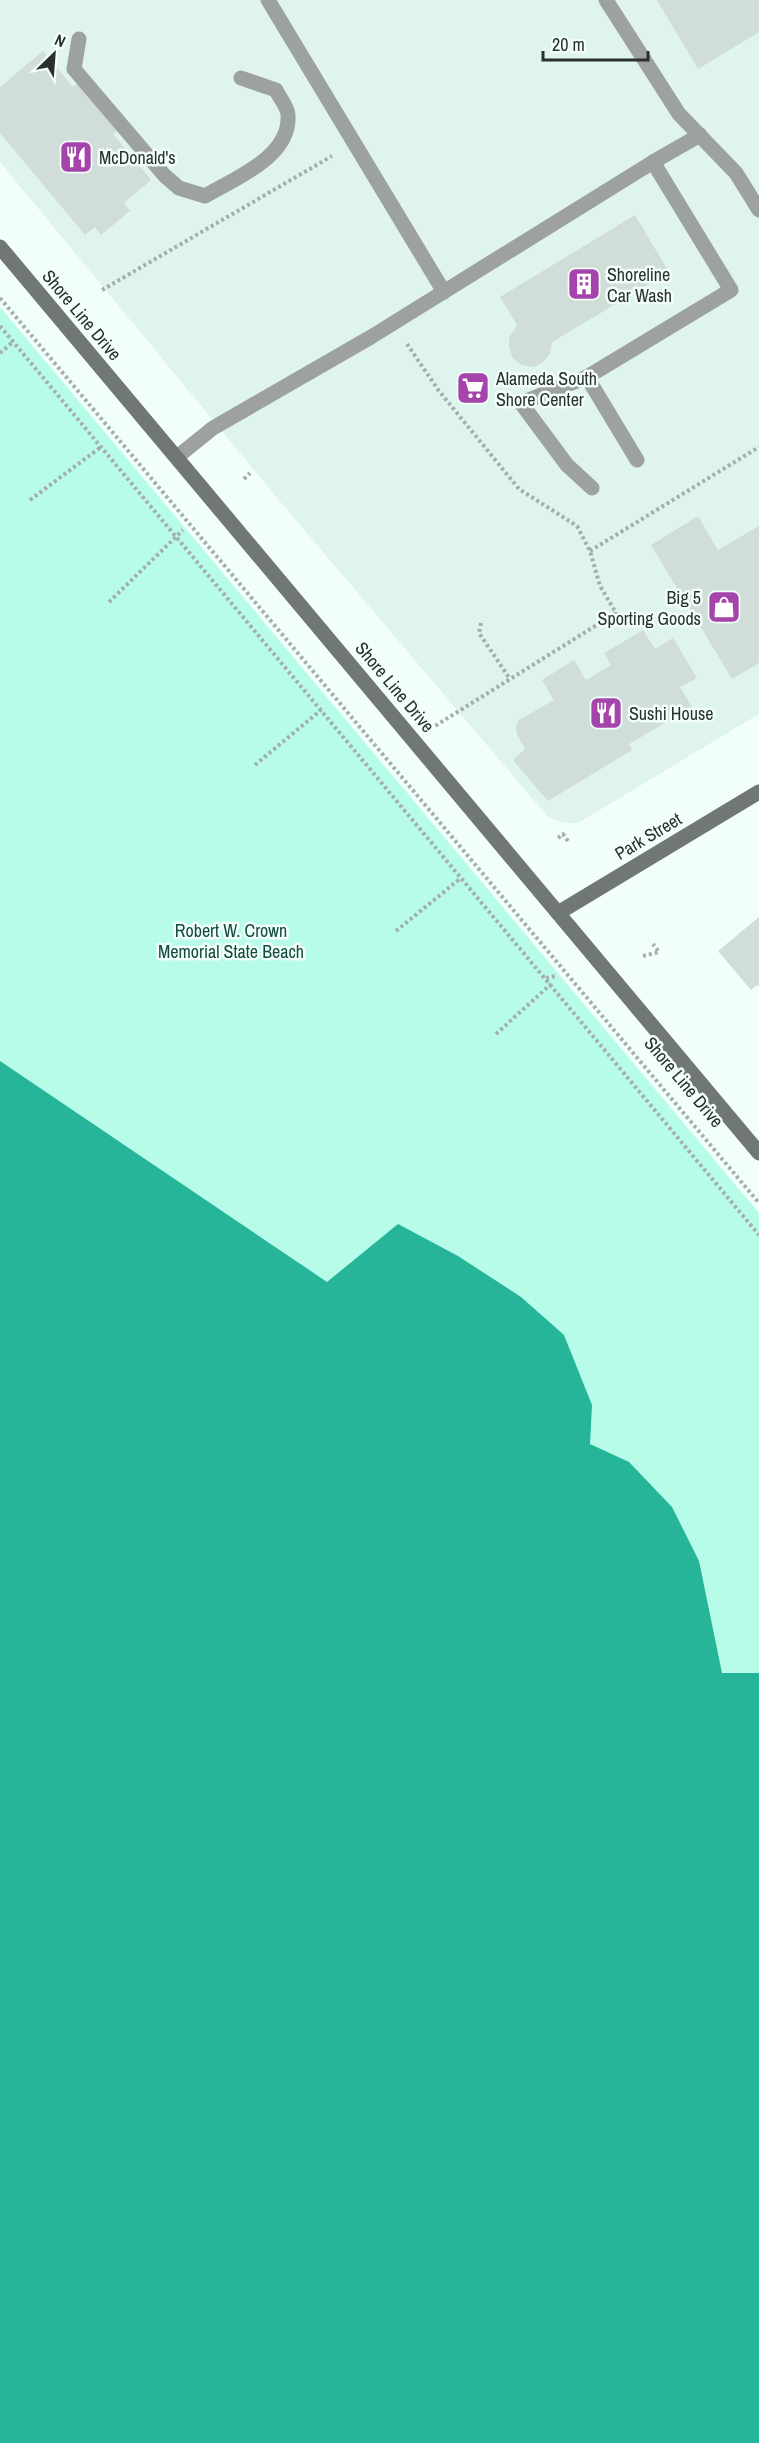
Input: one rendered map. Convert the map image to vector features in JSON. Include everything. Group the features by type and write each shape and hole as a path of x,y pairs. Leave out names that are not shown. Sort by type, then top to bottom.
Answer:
{"street":[{"name":"Shore Line Drive","path":"0,247 759,1153"},
{"name":"Park Street","path":"558,913 759,792"}],"lane":[{"path":"268,0 444,292"},
{"path":"606,0 679,114 736,173 759,210"},
{"path":"79,39 74,69 165,176 179,188 205,196 268,157 283,139 288,114 276,90 241,78"},
{"path":"177,457 213,428 393,324 700,135"},
{"path":"592,488 567,465 521,403 586,377 731,290 653,162"},
{"path":"586,377 637,460"}],"path":[{"name":"Shore Line Drive","path":"0,298 759,1203"},
{"path":"393,324 439,391 519,489 577,526 590,551 600,586 616,613 413,740"},
{"path":"0,326 759,1235"},
{"path":"0,353 13,342"},
{"path":"30,500 100,447"},
{"path":"590,551 759,447"},
{"path":"244,479 250,473"},
{"path":"109,602 183,530"},
{"path":"481,623 480,633 510,679"},
{"path":"255,765 321,710"},
{"path":"558,838 562,834 568,842"},
{"path":"396,931 462,878"},
{"path":"486,906 491,900"},
{"path":"643,956 659,952 653,944"},
{"path":"546,978 555,976"},
{"path":"496,1034 551,984"}],"shaded area":[{"name":"Alameda South Shore Center","path":"0,0 759,0 759,714 578,823 564,823 548,817 272,492 0,162"},
{"path":"0,1061 327,1282 398,1224 458,1256 521,1297 564,1335 592,1405 590,1444 629,1462 672,1507 699,1561 722,1673 759,1673 759,2443 0,2443"}],"green space":[{"name":"Robert W. Crown Memorial State Beach","path":"0,307 759,1213 759,2443 0,2443"}],"building":[{"path":"657,0 759,0 759,32 698,69"},
{"name":"McDonald's","path":"43,51 73,87 80,81 120,128 113,134 151,180 124,203 130,211 101,235 95,227 85,235 0,133 0,87"},
{"name":"Shoreline Car Wash","path":"635,215 669,272 552,342 550,353 543,362 534,367 521,365 513,358 509,348 509,338 517,325 500,297"},
{"name":"Big 5 Sporting Goods","path":"698,516 718,550 759,526 759,663 732,679 651,545"},
{"name":"Sushi House","path":"643,630 655,649 673,638 697,678 680,687 692,707 629,744 632,750 548,801 513,760 525,749 517,734 516,726 519,720 554,700 542,680 574,660 586,680 611,665 604,653"},
{"path":"759,917 759,986 751,990 718,951"}],"place":[{"name":"McDonald's","path":"76,157"},
{"name":"Shoreline Car Wash","path":"584,284"},
{"name":"Alameda South Shore Center","path":"473,388"},
{"name":"Big 5 Sporting Goods","path":"724,607"},
{"name":"Sushi House","path":"606,713"}]}
